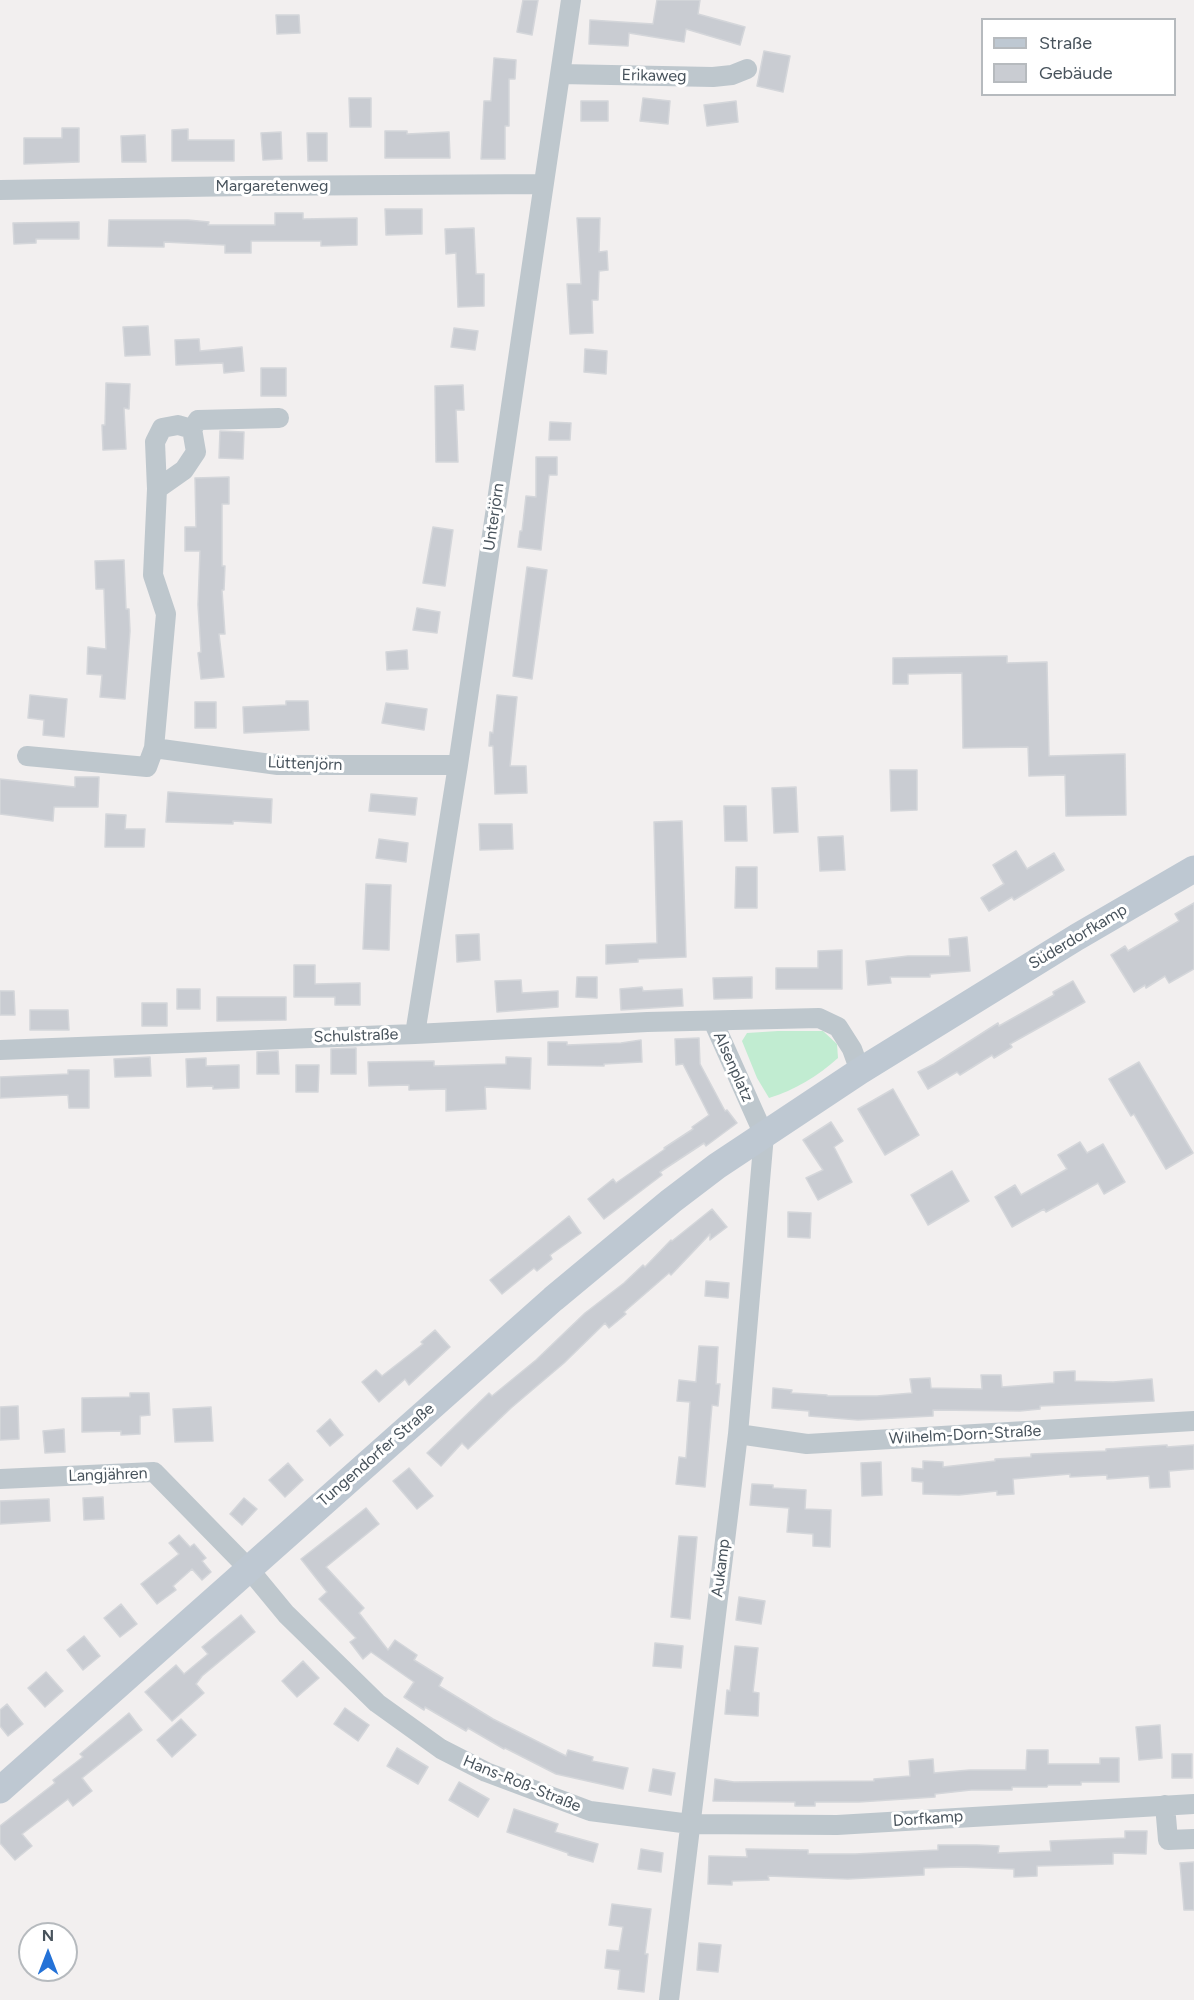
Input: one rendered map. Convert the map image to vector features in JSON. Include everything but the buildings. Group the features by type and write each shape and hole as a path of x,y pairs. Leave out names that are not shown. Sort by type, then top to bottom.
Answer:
{"main road":[{"name":"Süderdorfkamp","path":"860,1071 963,1006 1194,868"},
{"path":"764,1135 860,1071"},
{"name":"Tungendorfer Straße","path":"0,1790 248,1568 604,1256 717,1166 764,1135"}],"street":[{"name":"Unterjörn","path":"415,1034 458,765 571,0"},
{"name":"Erikaweg","path":"560,74 713,77 732,75 747,69"},
{"name":"Margaretenweg","path":"0,190 543,184"},
{"path":"157,489 184,470 196,452 192,429 198,420 279,418"},
{"path":"27,756 147,767 154,748 166,614 153,575 157,489 155,442 162,428 178,425 192,429"},
{"name":"Lüttenjörn","path":"154,748 278,765 458,765"},
{"name":"Alsenplatz","path":"764,1135 713,1021 819,1018 838,1027 852,1049 860,1071"},
{"name":"Schulstraße","path":"0,1050 713,1021"},
{"name":"Aukamp","path":"669,2000 738,1434 764,1135"},
{"name":"Wilhelm-Dorn-Straße","path":"738,1434 807,1444 1194,1421"},
{"name":"Langjähren","path":"0,1479 154,1472 248,1568"},
{"name":"Hans-Roß-Straße","path":"248,1568 286,1614 377,1703 441,1749 486,1772 590,1811 690,1824"},
{"name":"Dorfkamp","path":"690,1824 837,1824 1194,1804"},
{"path":"1165,1805 1168,1840 1194,1839"}],"green space":[{"path":"823,1031 837,1044 838,1058 806,1082 769,1098 757,1078 742,1041 747,1033"}]}
